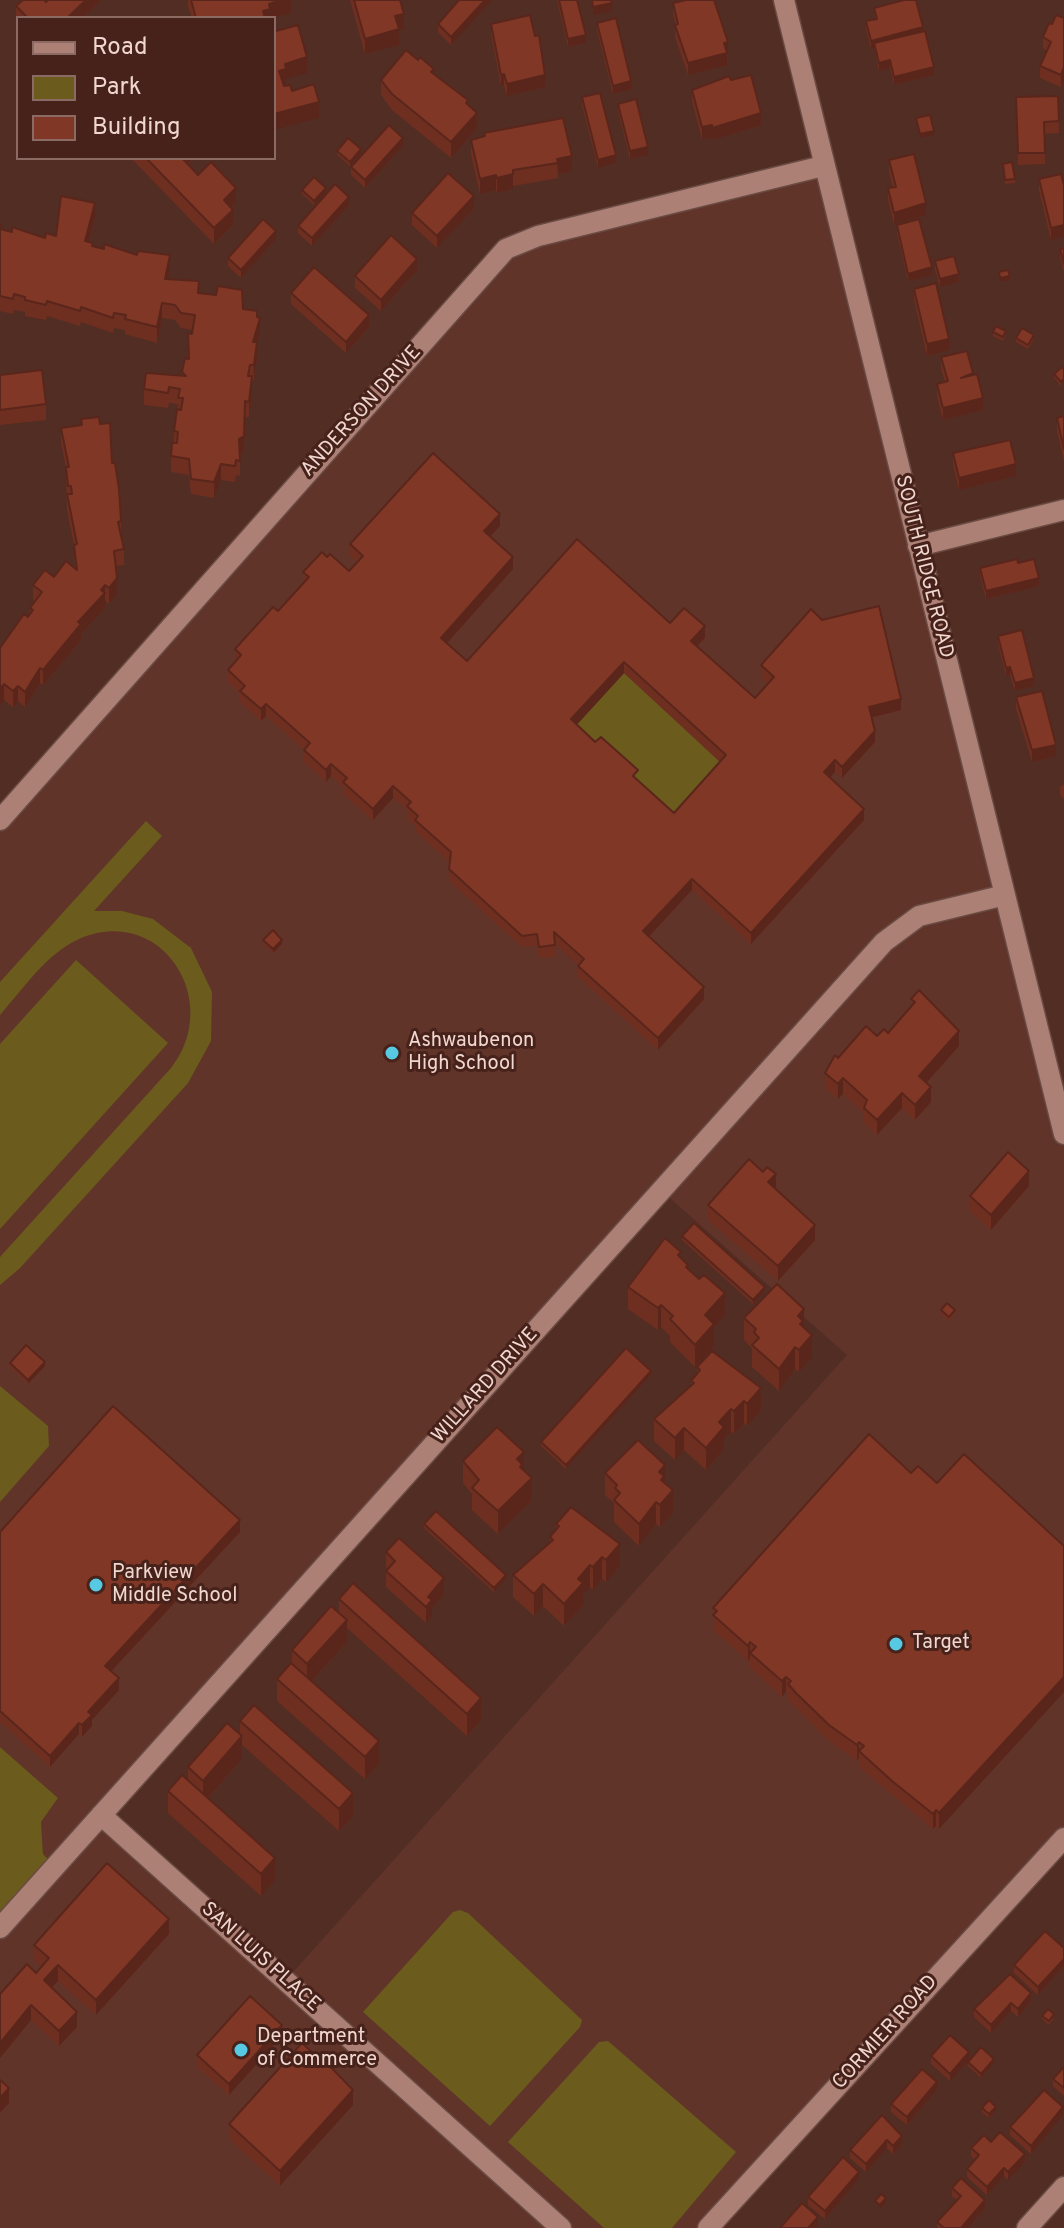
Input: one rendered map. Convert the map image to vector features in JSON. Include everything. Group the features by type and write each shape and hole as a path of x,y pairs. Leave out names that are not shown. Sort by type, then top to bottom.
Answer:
{"street":[{"name":"SOUTH RIDGE ROAD","path":"784,0 1064,1134"},
{"name":"ANDERSON DRIVE","path":"0,820 506,249 538,236 823,166"},
{"path":"918,546 1064,510"},
{"name":"WILLARD DRIVE","path":"0,1928 884,942 919,916 1005,895"},
{"name":"SAN LUIS PLACE","path":"101,1815 561,2228"},
{"name":"CORMIER ROAD","path":"708,2228 1064,1838"},
{"path":"1027,2228 1064,2187"}],"shaded area":[{"path":"823,166 1064,1114 1064,1838 708,2228 0,2228 0,1928 55,1866 43,1854 41,1822 58,1798 0,1747 0,820 506,249","holes":["662,1191 847,1355 286,1980 101,1815"]}],"green space":[{"path":"624,673 726,767 674,824 571,731"},
{"path":"146,821 162,836 94,911 122,911 153,919 191,948 212,992 211,1041 188,1083 20,1268 0,1285 0,1257 171,1068 186,1042 191,1015 187,988 176,965 158,946 135,935 109,931 79,939 56,953 0,1015 0,982"},
{"path":"76,960 168,1043 0,1229 0,1044"},
{"path":"0,1386 48,1426 49,1446 0,1502"},
{"path":"0,1747 58,1798 41,1822 43,1854 55,1866 0,1928"},
{"path":"460,1910 468,1913 582,2020 580,2027 490,2126 363,2012 453,1912"},
{"path":"608,2041 736,2152 672,2228 604,2228 508,2142 599,2042"}],"building":[{"path":"23,0 86,0 69,16 26,16 16,6"},
{"path":"191,0 281,0 269,4 270,9 263,11 264,16 195,16"},
{"path":"354,0 400,0 404,14 395,16 399,29 365,39"},
{"path":"459,0 485,0 451,37 438,24"},
{"path":"559,0 577,0 586,35 568,39"},
{"path":"592,0 611,0 612,3 593,7"},
{"path":"714,0 728,42 724,43 727,53 688,63 675,25 678,24 673,3"},
{"path":"916,0 923,27 871,41 866,21 877,19 874,8"},
{"path":"530,15 535,36 539,35 545,75 507,84 504,74 501,75 491,24"},
{"path":"1056,15 1064,18 1064,67 1061,75 1040,66 1051,42 1043,37"},
{"path":"616,18 631,81 613,86 597,23"},
{"path":"298,25 307,57 285,64 286,69 279,71 284,86 290,85 292,91 314,84 319,102 276,113 276,31"},
{"path":"925,31 934,67 894,77 890,60 879,63 874,43"},
{"path":"406,50 434,69 431,72 468,100 466,103 477,113 451,142 392,94 381,80"},
{"path":"751,75 761,113 712,128 712,125 702,127 692,90 729,76 731,80"},
{"path":"600,93 616,155 598,160 582,97"},
{"path":"1058,96 1059,121 1044,122 1045,153 1018,153 1016,97"},
{"path":"636,99 648,147 630,151 618,104"},
{"path":"930,115 934,131 920,134 916,118"},
{"path":"563,118 572,156 557,159 558,163 513,170 513,174 497,178 496,175 480,179 471,140 485,136 484,133"},
{"path":"389,125 403,138 365,180 351,167"},
{"path":"348,138 361,149 350,162 337,151"},
{"path":"914,154 926,203 894,213 888,188 896,187 889,160"},
{"path":"148,160 184,160 198,175 211,162 236,188 224,200 233,210 214,228"},
{"path":"1012,162 1015,179 1005,180 1003,164"},
{"path":"448,173 474,196 437,236 412,213"},
{"path":"1061,174 1064,225 1051,228 1039,179"},
{"path":"314,177 326,188 314,201 302,190"},
{"path":"335,184 349,197 312,238 298,226"},
{"path":"61,196 95,203 85,241 93,243 92,246 104,249 104,244 137,255 138,251 170,255 165,279 199,281 198,293 216,295 218,286 242,290 243,309 257,311 260,318 253,342 257,342 254,365 250,365 248,376 252,376 249,402 245,401 244,436 239,439 240,461 236,460 235,466 221,464 214,482 191,479 189,459 171,456 172,443 177,443 178,432 174,431 177,409 181,410 183,398 178,398 180,389 169,387 168,393 144,389 146,373 186,376 182,372 185,358 189,359 188,333 192,334 195,315 181,313 175,305 162,303 157,327 125,319 126,315 114,313 113,318 81,307 80,311 47,301 46,305 25,300 25,297 14,294 13,299 0,296 0,229 12,232 12,227 45,238 46,233 56,236"},
{"path":"263,219 276,231 241,270 228,258"},
{"path":"919,219 932,267 908,274 897,225"},
{"path":"391,235 417,259 381,300 355,276"},
{"path":"954,256 959,274 940,279 935,261"},
{"path":"314,267 369,315 346,342 291,293"},
{"path":"1008,270 1010,276 1000,278 999,272"},
{"path":"936,283 949,339 927,344 914,289"},
{"path":"996,326 1006,331 1003,337 993,332"},
{"path":"1022,328 1034,335 1028,345 1016,338"},
{"path":"967,351 973,373 961,378 977,374 983,398 943,408 937,384 948,381 941,357"},
{"path":"1062,367 1064,379 1061,382 1054,374"},
{"path":"42,370 46,404 0,410 0,375"},
{"path":"1064,416 1064,449 1057,418"},
{"path":"99,417 100,424 110,423 112,463 115,463 119,489 121,521 118,522 124,549 114,551 117,578 109,588 105,585 101,590 105,593 78,622 81,624 43,670 40,668 25,692 18,686 13,691 4,684 0,689 0,648 24,614 28,617 33,610 30,608 42,592 33,585 45,570 54,577 66,561 77,570 74,545 77,544 67,494 72,494 71,486 68,486 66,467 69,467 61,428 82,425 81,419"},
{"path":"1010,440 1016,464 959,478 953,453"},
{"path":"433,453 500,514 484,531 513,557 441,638 467,661 577,539 670,623 684,608 705,626 691,641 755,698 774,677 761,665 811,609 822,620 879,606 901,699 869,707 875,731 842,767 835,760 824,772 864,809 751,933 692,879 643,931 704,987 658,1038 578,966 584,959 554,932 555,945 539,947 537,934 522,936 449,869 451,852 415,820 418,816 407,806 411,802 393,786 373,809 343,782 347,778 331,764 326,770 304,750 310,743 266,704 261,709 240,691 245,686 228,670 241,655 235,649 273,607 278,611 309,577 303,572 322,552 327,557 330,554 349,571 363,556 350,544","holes":["624,662 726,755 674,813 633,776 638,770 601,737 595,742 571,719"]},
{"path":"1017,559 1018,563 1034,559 1039,578 986,591 980,568"},
{"path":"1022,630 1034,678 1015,683 1010,667 1006,668 998,636"},
{"path":"1042,691 1056,745 1032,750 1016,697"},
{"path":"273,930 282,940 273,949 263,940"},
{"path":"919,990 959,1031 919,1076 931,1087 915,1105 902,1093 877,1120 864,1108 867,1100 843,1078 838,1084 825,1073 835,1055 838,1058 866,1026 877,1036 884,1029 888,1033 915,1002 911,999"},
{"path":"1008,1152 1029,1171 991,1215 970,1196"},
{"path":"749,1159 763,1172 767,1167 776,1174 768,1182 815,1225 778,1266 708,1205"},
{"path":"694,1223 765,1287 753,1300 682,1236"},
{"path":"665,1238 681,1252 678,1255 688,1265 686,1267 699,1279 704,1275 725,1293 705,1315 714,1324 695,1345 661,1305 658,1308 628,1287"},
{"path":"777,1284 804,1309 798,1316 803,1321 800,1324 812,1335 799,1350 795,1347 779,1369 752,1345 759,1338 754,1332 756,1329 744,1318"},
{"path":"947,1303 955,1310 949,1317 941,1310"},
{"path":"26,1345 45,1362 28,1380 10,1363"},
{"path":"626,1348 651,1371 566,1465 541,1442"},
{"path":"712,1351 761,1388 747,1404 744,1401 734,1411 731,1409 719,1422 724,1427 706,1448 684,1428 675,1438 654,1419 694,1383 691,1381 700,1370 697,1367"},
{"name":"Parkview Middle School","path":"113,1406 240,1520 105,1666 119,1678 88,1712 92,1715 82,1725 79,1723 50,1756 0,1711 0,1532"},
{"path":"497,1427 524,1452 517,1459 522,1464 520,1467 532,1478 498,1511 472,1488 479,1480 463,1461"},
{"name":"Target","path":"869,1434 911,1473 918,1466 937,1483 964,1454 1064,1546 1064,1677 939,1813 936,1810 933,1814 892,1781 859,1751 864,1746 859,1742 857,1745 829,1725 788,1684 791,1681 786,1677 782,1681 750,1653 756,1647 750,1642 748,1646 713,1615 717,1611 713,1608"},
{"path":"638,1440 665,1465 659,1472 664,1476 661,1480 673,1490 660,1505 656,1502 639,1524 614,1500 620,1493 605,1473"},
{"path":"571,1507 620,1544 606,1560 602,1557 593,1567 590,1565 578,1579 583,1583 564,1604 543,1584 534,1594 513,1575 553,1540 550,1537 559,1526 556,1524"},
{"path":"436,1511 506,1575 494,1588 424,1524"},
{"path":"399,1538 444,1578 428,1597 432,1600 426,1607 386,1571 395,1561 386,1552"},
{"path":"353,1583 481,1698 467,1714 339,1599"},
{"path":"331,1606 347,1620 307,1664 292,1650"},
{"path":"291,1663 379,1741 365,1757 277,1679"},
{"path":"254,1705 353,1793 339,1809 240,1721"},
{"path":"227,1723 242,1736 203,1781 188,1767"},
{"path":"182,1775 275,1858 261,1874 168,1791"},
{"path":"107,1863 169,1919 96,2000 58,1965 44,1980 77,2012 59,2031 31,2005 0,2043 0,1994 27,1964 36,1973 49,1958 34,1945"},
{"path":"1045,1931 1064,1948 1064,1959 1038,1987 1014,1965"},
{"path":"1010,1974 1031,1993 1018,2009 1011,2003 991,2025 974,2009"},
{"path":"250,1996 282,2025 229,2084 197,2055"},
{"path":"1048,2009 1054,2014 1049,2021 1042,2016"},
{"path":"950,2035 969,2052 950,2074 931,2056"},
{"path":"302,2043 316,2056 318,2054 353,2090 280,2171 229,2124"},
{"path":"981,2047 994,2059 981,2074 968,2062"},
{"path":"1064,2067 1064,2088 1053,2079"},
{"path":"922,2069 937,2082 907,2117 891,2104"},
{"path":"0,2080 9,2088 0,2098"},
{"path":"1044,2090 1063,2107 1031,2146 1010,2127"},
{"path":"989,2100 996,2107 989,2114 982,2108"},
{"path":"882,2115 902,2136 893,2146 887,2140 866,2164 850,2150"},
{"path":"1000,2132 1025,2154 1008,2172 1004,2168 987,2187 967,2169 979,2155 971,2148 984,2135 991,2142"},
{"path":"843,2157 859,2172 825,2211 808,2197"},
{"path":"961,2178 985,2200 961,2228 944,2228 937,2222 961,2196 952,2188"},
{"path":"881,2194 886,2198 880,2205 875,2201"},
{"path":"802,2203 818,2217 808,2228 780,2228"}],"place":[{"name":"Ashwaubenon High School","path":"392,1053"},
{"name":"Parkview Middle School","path":"96,1585"},
{"name":"Target","path":"896,1644"},
{"name":"Department of Commerce","path":"241,2050"}]}
